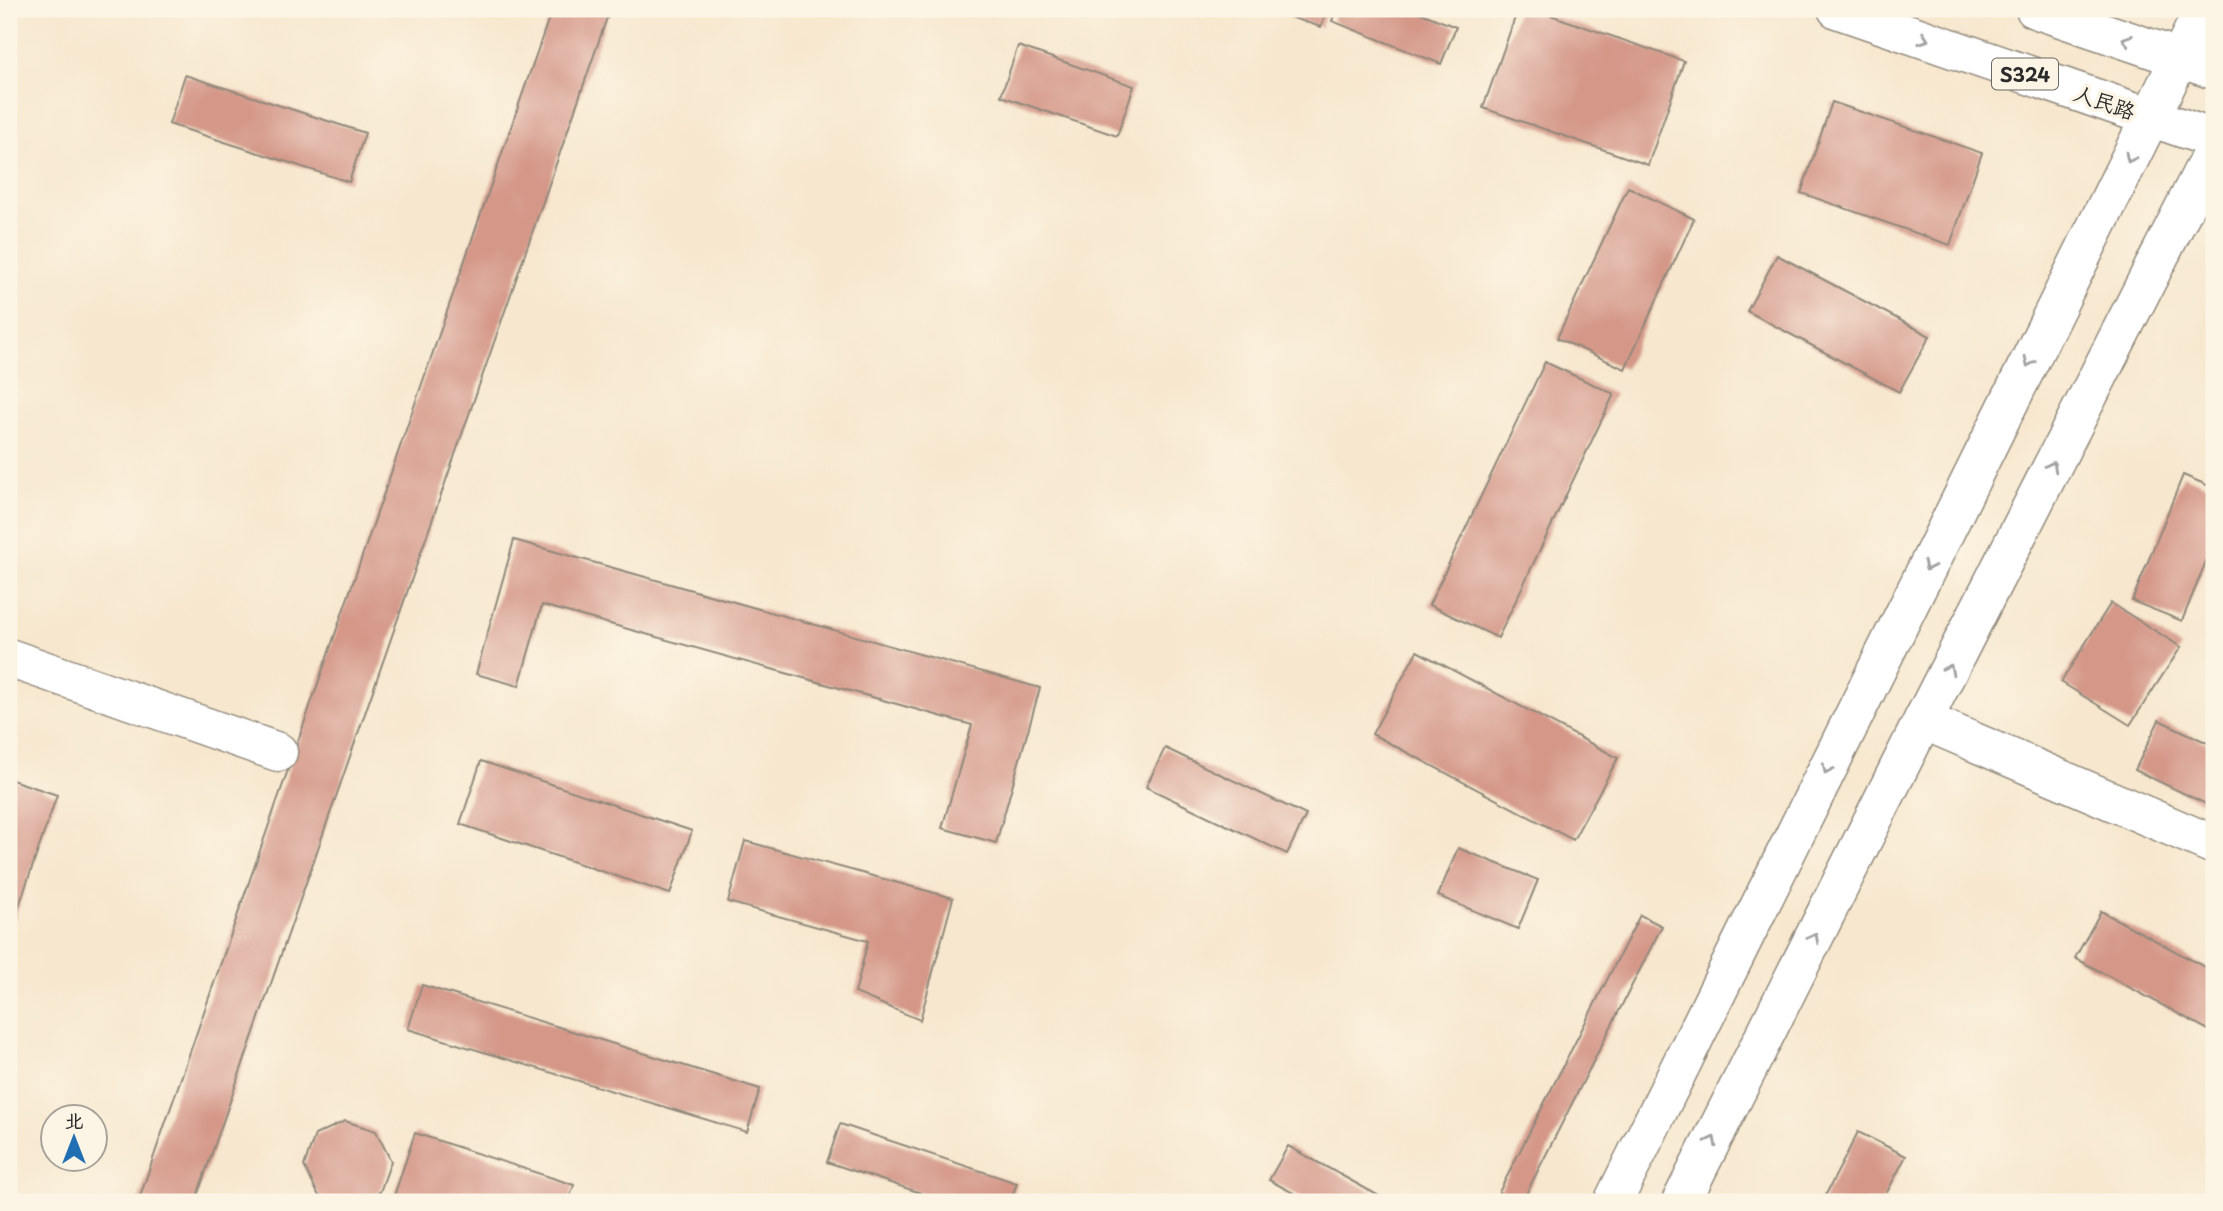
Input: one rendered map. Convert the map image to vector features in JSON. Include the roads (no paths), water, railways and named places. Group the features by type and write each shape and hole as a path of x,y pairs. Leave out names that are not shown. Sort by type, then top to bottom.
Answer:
{"street":[{"name":"人民路","path":"1837,9 2214,139"},
{"path":"2035,9 2197,64"},
{"path":"1613,1202 2150,117 2197,64 2204,9"},
{"path":"1681,1202 2214,149"},
{"path":"9,658 278,752"},
{"path":"1923,720 2214,845"}]}
